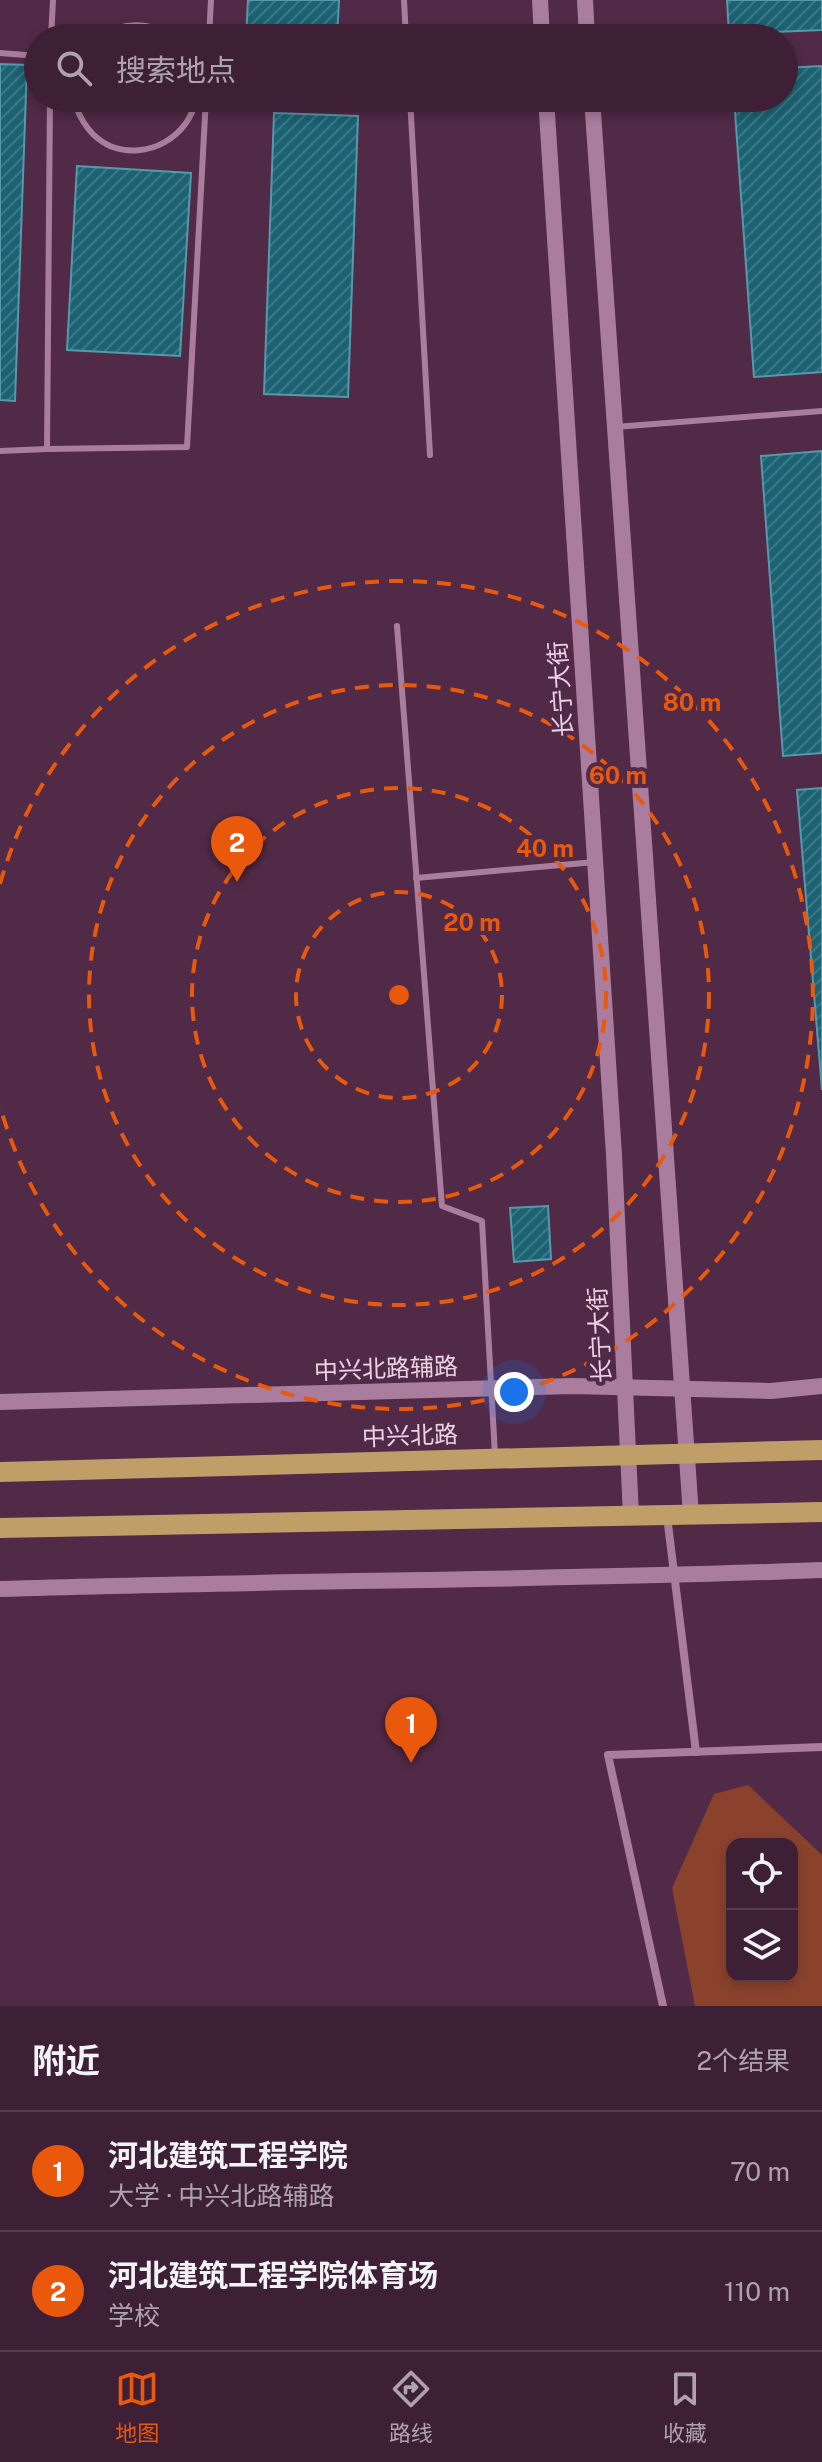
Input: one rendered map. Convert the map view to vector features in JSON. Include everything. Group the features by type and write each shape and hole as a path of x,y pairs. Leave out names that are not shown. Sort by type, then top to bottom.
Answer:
{"main road":[{"path":"540,0 541,24"},
{"path":"585,0 586,24"},
{"name":"长宁大街","path":"547,112 595,862 631,1516"},
{"path":"593,112 691,1515"},
{"name":"中兴北路辅路","path":"0,1402 626,1387 771,1391 822,1386"},
{"name":"中兴北路","path":"0,1472 822,1450"},
{"path":"0,1528 822,1512"},
{"path":"0,1589 208,1582 674,1576 822,1570"}],"street":[{"path":"667,1516 696,1752"},
{"path":"663,2006 608,1755 822,1747"}],"lane":[{"path":"52,24 53,0"},
{"path":"210,24 211,0"},
{"path":"404,0 405,24"},
{"path":"0,53 24,55"},
{"path":"47,449 50,112"},
{"path":"78,112 93,134 110,146 130,150 150,149 170,140 185,126 193,112"},
{"path":"0,451 187,447 205,112"},
{"path":"411,112 430,455"},
{"path":"615,427 822,411"},
{"path":"397,626 442,1206 482,1221 495,1459"},
{"path":"416,878 595,862"}],"shaded area":[{"path":"748,1785 822,1855 822,2006 695,2006 672,1888 714,1794"}],"building":[{"path":"248,0 339,0 338,24 247,24"},
{"path":"727,0 822,0 822,30 798,31 798,24 728,24"},
{"path":"0,64 24,65 25,112 15,401 0,400"},
{"path":"822,66 822,372 754,377 735,112 798,112 798,67"},
{"path":"274,113 358,116 348,397 264,394"},
{"path":"77,166 191,173 180,356 67,350"},
{"path":"822,451 822,753 783,756 761,456"},
{"path":"822,788 822,1090 797,790"},
{"path":"548,1206 551,1259 514,1262 510,1208"}],"place":[{"name":"河北建筑工程学院体育场","path":"237,882"},
{"name":"河北建筑工程学院","path":"411,1763"}]}
